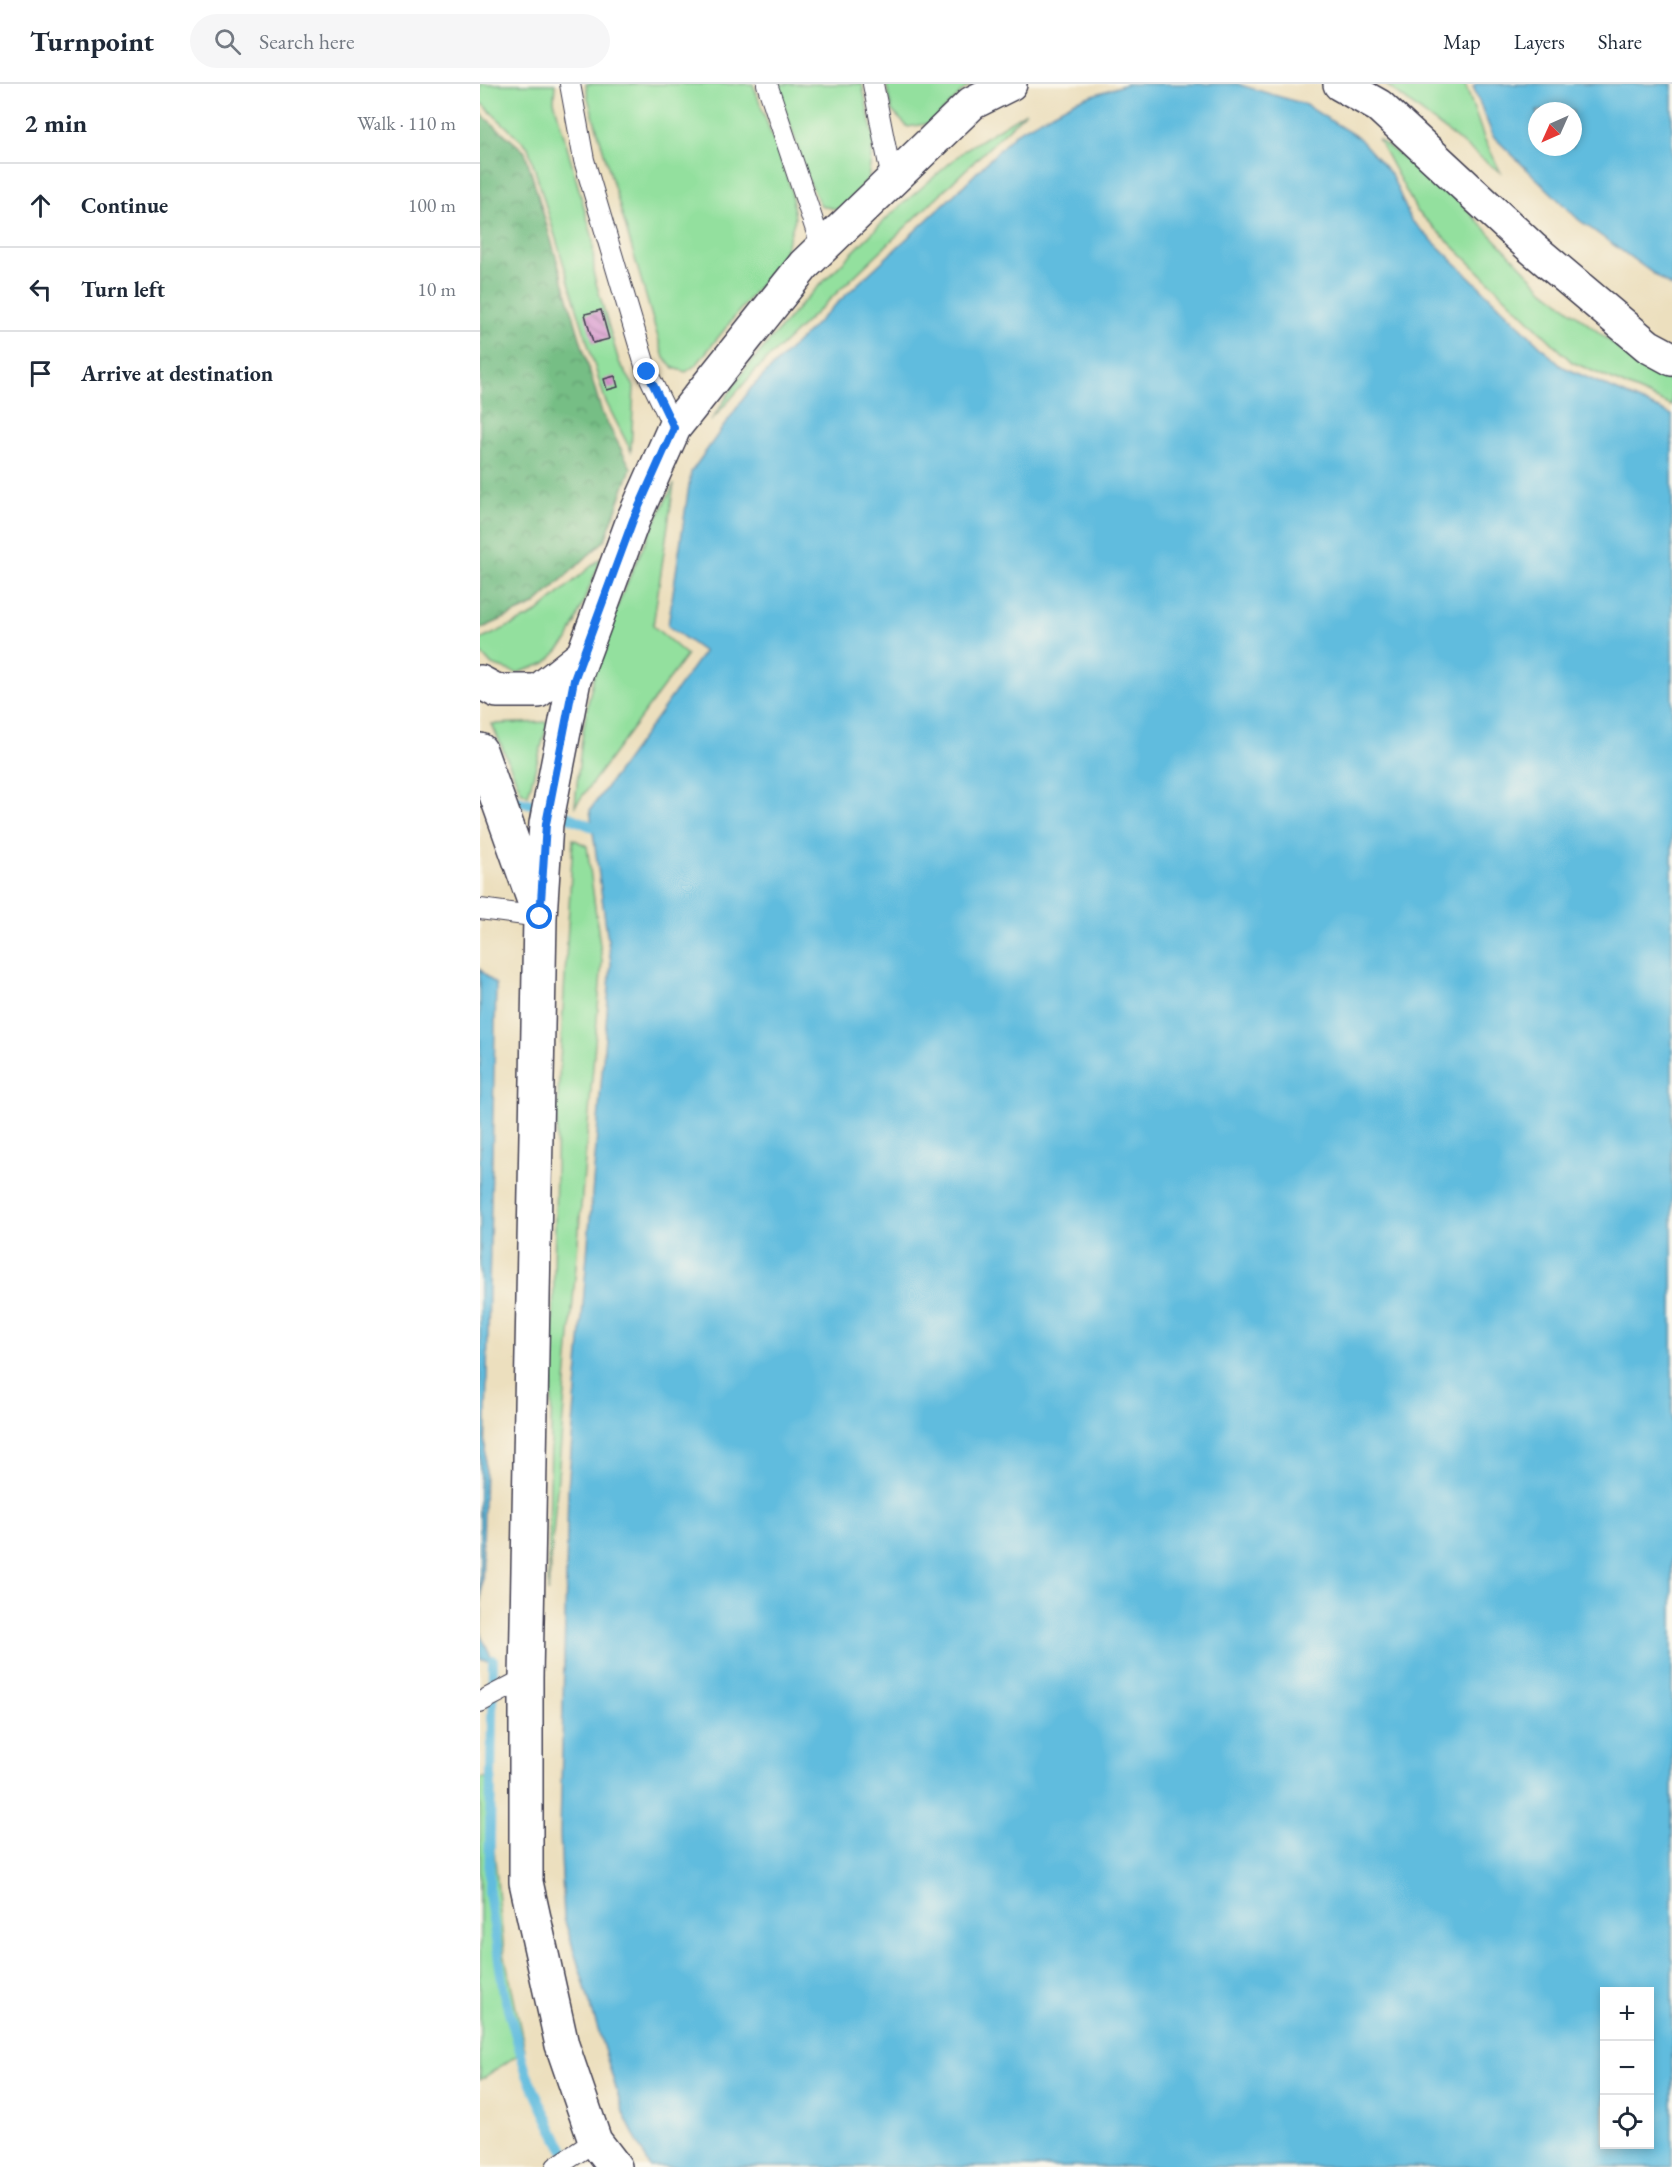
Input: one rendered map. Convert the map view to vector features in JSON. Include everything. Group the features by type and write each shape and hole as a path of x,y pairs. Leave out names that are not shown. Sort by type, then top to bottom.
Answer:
{"street":[{"path":"615,2167 595,2141 562,2045 526,1882 526,1678 540,917 546,824 574,680 633,520 674,428 804,265 972,104 1010,84"},
{"path":"1340,84 1379,106 1532,248 1648,346 1672,359"},
{"path":"480,682 496,691 538,691 582,656"},
{"path":"480,750 540,917"}],"lane":[{"path":"570,84 584,160 647,372 674,428"},
{"path":"767,84 822,248"},
{"path":"873,84 892,180"},
{"path":"480,909 540,917"},
{"path":"480,1702 526,1678"},
{"path":"556,2167 595,2141"}],"green space":[{"path":"480,84 555,84 554,101 593,239 594,276 619,362 634,386 631,451 605,400 528,147 480,102"},
{"path":"586,84 753,84 791,189 795,219 783,256 697,364 686,372 674,368 664,358 588,98"},
{"path":"777,84 862,84 874,139 868,179 840,210 821,206 808,179"},
{"path":"886,84 973,84 966,88 931,123 908,127 892,111"},
{"path":"1385,84 1465,84 1484,138 1501,173"},
{"path":"1026,112 756,370 711,421 743,372 802,303 889,216 966,149"},
{"path":"480,113 525,152 602,413 631,468 605,540 534,605 480,629"},
{"path":"1378,139 1454,196 1543,289 1641,365 1672,382 1672,406 1572,362 1417,211"},
{"path":"674,484 653,626 687,655 575,806 585,717 597,665 631,573"},
{"path":"602,557 568,640 546,663 517,673 492,665 480,652 480,640 535,614"},
{"path":"548,722 528,795 521,791 492,724"},
{"path":"573,839 587,846 602,961 548,1593 557,1113"},
{"path":"480,1778 492,1778 491,1818 504,1952 525,2050 480,2080"}],"water":[{"path":"1126,84 1237,84 1304,104 1359,138 1391,174 1411,220 1561,366 1672,415 1672,2167 650,2167 624,2115 564,1918 560,1834 568,1488 611,963 590,810 704,652 668,626 691,472 751,388 1017,132 1075,101"},
{"path":"1476,84 1672,84 1672,287 1579,220 1493,136 1473,86"},
{"path":"480,969 496,985 481,1635 493,1660 480,1659"}],"building":[{"path":"601,310 609,339 593,343 585,314"},
{"path":"615,376 618,387 607,390 604,379"}],"waterway":[{"path":"503,796 549,809 593,827"},
{"path":"493,1660 489,1892 504,1994 527,2075 557,2138 574,2167"}],"route":[{"path":"540,917 546,824 574,680 633,520 674,428 647,372"}]}
